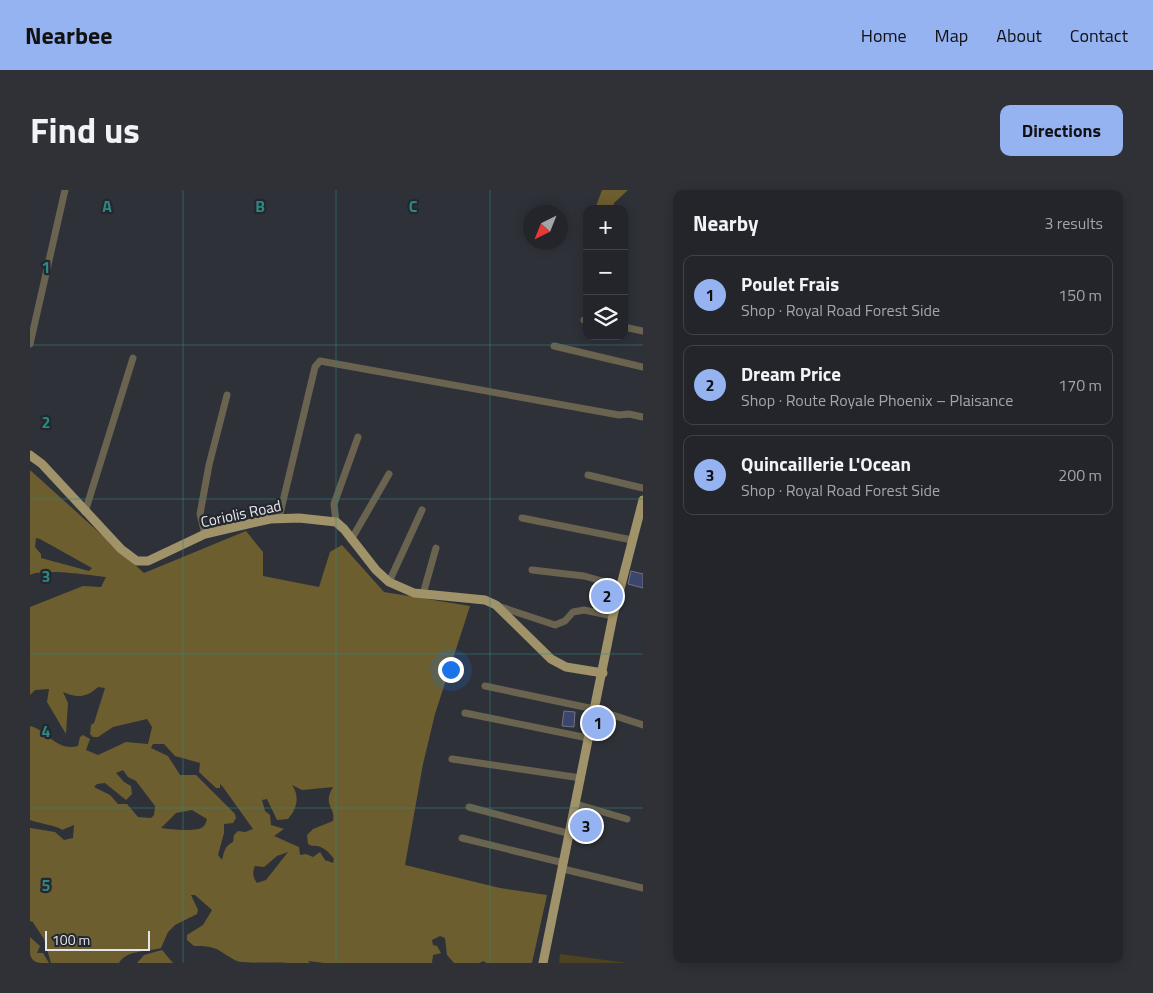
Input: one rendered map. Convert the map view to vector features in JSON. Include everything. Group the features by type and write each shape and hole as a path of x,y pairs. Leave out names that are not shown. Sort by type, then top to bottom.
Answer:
{"main road":[{"name":"Coriolis Road","path":"30,454 42,464 121,549 137,561 148,561 205,534 280,518 336,522"},
{"path":"544,963 613,616 643,500"},
{"path":"336,522 344,528 351,540 376,570 389,582 414,593 485,600 496,605 551,659 566,667 603,673"}],"street":[{"path":"30,344 65,190"},
{"path":"628,328 643,331"},
{"path":"554,346 643,367"},
{"path":"85,512 133,358"},
{"path":"280,518 314,367 320,361 619,415 629,414 643,417"},
{"path":"205,534 200,514 209,465 227,395"},
{"path":"336,522 334,504 358,437"},
{"path":"351,540 389,474"},
{"path":"588,475 643,488"},
{"path":"389,582 422,510"},
{"path":"522,518 632,540"},
{"path":"423,594 436,548"},
{"path":"532,570 584,576 620,586"},
{"path":"496,605 555,625 565,621 573,612 584,610 613,616"},
{"path":"485,686 594,709 643,725"},
{"path":"465,714 588,738"},
{"path":"452,758 581,778"},
{"path":"576,804 627,819"},
{"path":"469,807 570,834"},
{"path":"462,838 643,888"}],"shaded area":[{"path":"602,190 628,190 614,205 596,205"},
{"path":"30,470 144,573 246,531 263,552 263,576 319,587 330,552 342,545 384,592 470,606 435,714 423,764 405,865 500,888 547,895 532,963 486,963 484,961 479,963 454,963 447,955 445,938 440,936 432,940 433,945 437,946 441,953 433,955 432,963 240,962 210,947 194,946 187,940 187,935 203,925 212,910 195,895 191,895 198,910 197,914 175,925 168,932 161,948 137,952 122,959 119,963 51,963 44,939 32,921 30,922 30,828 55,832 64,840 73,838 74,825 62,830 30,820 30,726 63,746 78,746 80,737 83,735 90,739 86,750 98,755 126,742 148,744 152,727 147,719 113,727 98,737 93,737 90,734 91,725 94,723 105,688 98,687 81,696 63,692 68,703 66,734 47,702 49,689 35,690 30,695 30,607 83,586 101,587 106,577 55,572 30,575","holes":["36,538 40,539 92,568 89,571 41,558 41,554 35,547","153,744 164,744 175,756 200,763 199,772 216,788 220,788 220,784 223,787 253,829 245,832 238,831 234,835 233,842 225,849 222,860 218,855 224,833 224,824 233,823 236,818 235,814 196,775 180,775 168,756 151,748","123,770 128,777 136,781 155,806 154,815 151,818 138,817 127,804 118,804 110,795 94,787 97,784 105,783 126,800 132,794 131,786 124,782 116,773","292,785 302,790 333,787 329,798 333,812 333,821 313,829 307,835 308,844 324,849 334,859 333,863 325,860 320,852 313,857 306,854 300,855 299,847 274,836 284,829 271,825 270,815 265,811 262,800 267,799 277,820 288,819 294,811 296,794","192,810 207,819 206,823 201,828 196,829 161,828 176,813","288,852 266,880 257,883 253,870 255,866 264,867 277,856"]},
{"path":"30,937 40,946 37,953 43,953 49,963 30,963"},
{"path":"162,950 173,963 137,963 144,955"},
{"path":"560,954 628,963 559,963"}],"building":[{"path":"631,571 643,574 643,588 628,584"},
{"path":"597,585 611,589 607,604 594,600"},
{"path":"564,711 575,712 574,727 562,726"},
{"path":"599,716 607,719 602,740 595,738"},
{"path":"585,814 599,818 594,832 581,828"}],"place":[{"name":"Dream Price","path":"607,596"},
{"name":"Poulet Frais","path":"598,723"},
{"name":"Quincaillerie L'Ocean","path":"586,826"}]}
